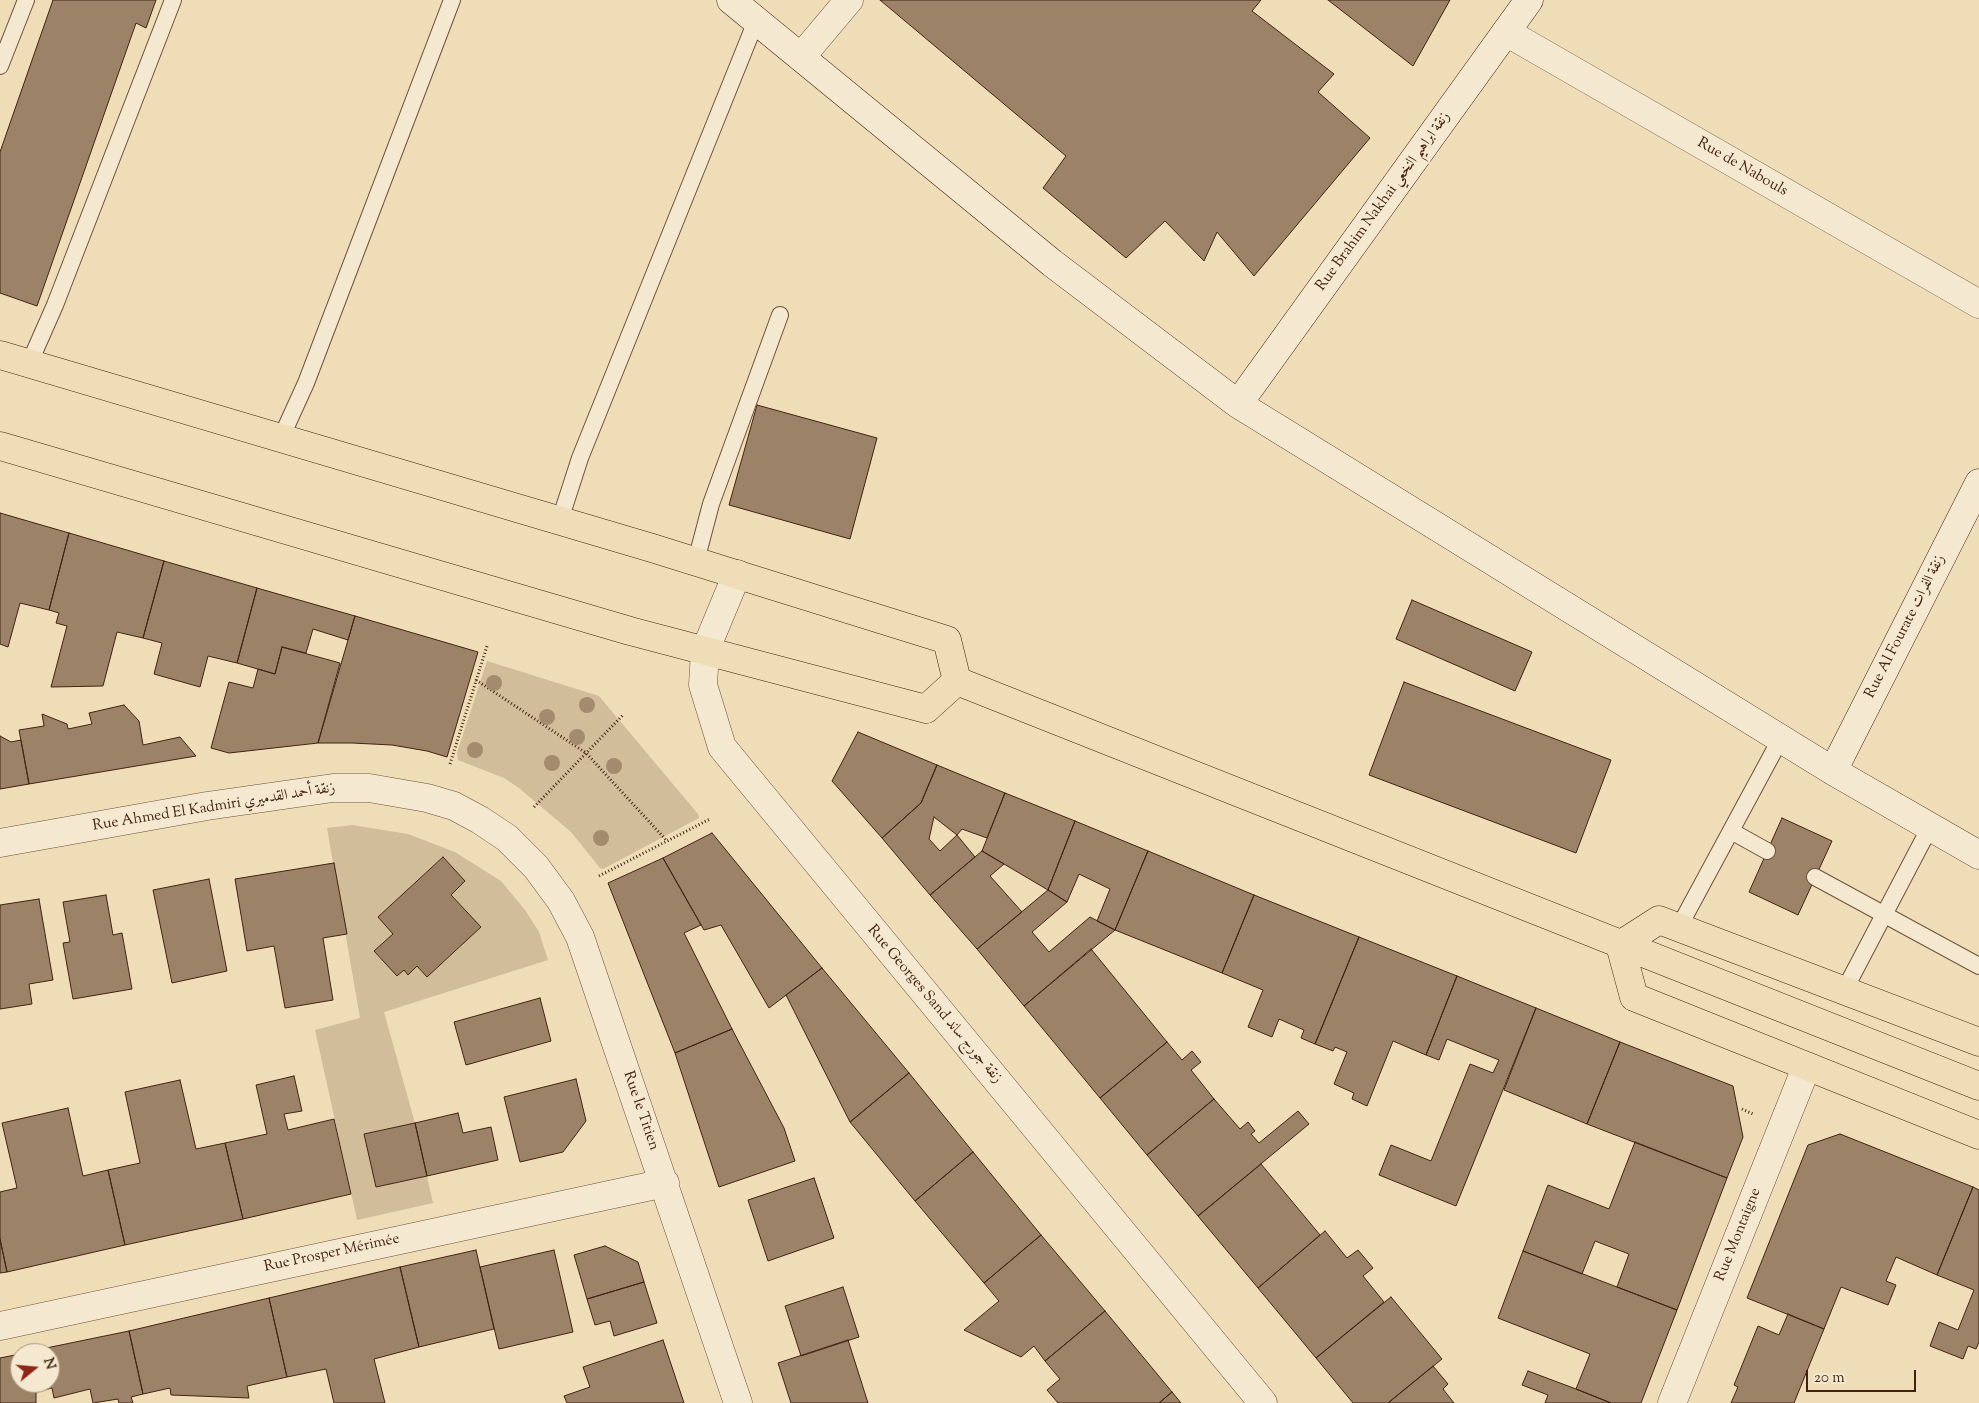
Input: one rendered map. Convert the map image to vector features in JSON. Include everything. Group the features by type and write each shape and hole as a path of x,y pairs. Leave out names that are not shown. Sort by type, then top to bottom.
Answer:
{"main road":[{"path":"0,355 560,520 947,640 957,681"},
{"path":"0,446 630,631 926,709 957,681"},
{"path":"957,681 1979,1086"},
{"path":"1620,945 1659,920 1979,1042"},
{"path":"1620,945 1634,998 1979,1136"}],"street":[{"path":"731,0 1052,263 1238,404 1833,771 1979,854"},
{"path":"802,57 848,0"},
{"name":"Rue Brahim Nakhai زنقة ابراهيم النخعي","path":"1238,404 1529,0"},
{"name":"Rue de Nabouls","path":"1506,32 1979,304"},
{"name":"Rue Al Fourate زنقة الفرات","path":"1833,771 1979,483"},
{"name":"Rue Georges Sand زنقة جورج ساند","path":"737,574 705,651 703,684 722,748 1263,1403"},
{"name":"Rue Ahmed El Kadmiri زنقة أحمد القدميري","path":"0,843 216,804 333,788 369,788 427,798 454,806 507,838"},
{"name":"Rue le Titien","path":"507,838 536,867 561,901 580,937 665,1183 738,1403"},
{"name":"Rue Montaigne","path":"1672,1403 1806,1068"},
{"name":"Rue Prosper Mérimée","path":"0,1326 665,1183"}],"lane":[{"path":"0,66 26,0"},
{"path":"29,364 55,305 173,0"},
{"path":"282,438 306,383 452,0"},
{"path":"560,520 580,458 756,21"},
{"path":"696,561 711,504 780,316"},
{"path":"1679,927 1781,738"},
{"path":"1844,990 1930,827"},
{"path":"1731,831 1767,851"},
{"path":"1815,877 1979,966"}],"path":[{"path":"450,764 487,646"},
{"path":"476,680 586,753 668,840"},
{"path":"534,807 623,715"},
{"path":"599,876 710,819"}],"shaded area":[{"path":"487,661 599,696 698,814 699,818 603,869 600,868 571,832 519,788 504,778 458,760 457,753"},
{"path":"352,825 408,834 455,852 501,881 525,910 539,932 548,960 384,1012 415,1123 364,1134 376,1187 427,1176 433,1203 357,1220 315,1030 360,1018 327,828","holes":["443,857 465,881 451,895 481,927 427,977 417,966 404,970 397,976 375,952 393,934 378,917"]}],"building":[{"path":"53,0 156,0 146,28 136,23 37,306 0,293 0,152"},
{"path":"880,0 1261,0 1252,11 1334,74 1318,92 1370,138 1254,276 1217,232 1204,261 1165,221 1126,258 1043,188 1066,156"},
{"path":"1328,0 1450,0 1413,66"},
{"path":"757,405 877,438 850,539 729,505"},
{"path":"0,513 69,533 49,610 20,603 8,647 0,644"},
{"path":"69,533 164,561 143,638 117,632 103,686 51,687 67,626 56,623 59,613 49,610"},
{"path":"164,561 257,588 237,663 208,656 200,687 154,674 162,643 143,638"},
{"path":"257,588 355,616 348,640 313,629 306,653 282,647 275,674 237,663"},
{"path":"1412,600 1532,652 1515,691 1396,639"},
{"path":"355,616 478,652 447,757 427,751 392,745 318,743"},
{"path":"282,647 340,663 318,743 229,753 211,748 229,682 253,688 258,669 275,674"},
{"path":"1404,682 1611,760 1576,853 1369,775"},
{"path":"124,705 139,721 143,745 180,737 196,756 29,784 19,730 44,726 42,714 67,724 68,729 92,724 89,713"},
{"path":"858,732 937,765 921,803 882,838 832,781"},
{"path":"0,736 11,742 21,740 29,784 0,789"},
{"path":"937,765 1005,793 987,838 962,829 957,835 975,857 930,895 882,838 921,803","holes":["934,817 957,835 940,851 929,839"]},
{"path":"1005,793 1075,821 1048,890 982,851"},
{"path":"1782,818 1832,841 1798,915 1749,892"},
{"path":"1075,821 1148,851 1115,930 1097,921 1110,889 1079,874 1067,902 1048,890"},
{"path":"712,833 822,968 769,1008 721,925 704,930 663,858"},
{"path":"982,851 1004,864 990,876 1022,912 977,949 930,895"},
{"path":"1148,851 1254,895 1222,973 1115,930"},
{"path":"443,857 465,881 451,895 481,927 427,977 417,966 408,975 404,970 397,976 374,951 393,934 378,917"},
{"path":"663,858 701,925 684,933 732,1029 675,1053 608,883"},
{"path":"334,863 347,934 323,938 333,1000 285,1008 274,946 247,951 235,879"},
{"path":"209,879 227,971 172,983 153,890"},
{"path":"1048,890 1067,902 1032,932 1049,952 1090,917 1115,930 1024,1006 977,949"},
{"path":"106,895 113,935 122,933 132,989 73,999 63,943 70,942 63,902"},
{"path":"1254,895 1359,937 1315,1044 1301,1038 1304,1030 1279,1019 1272,1037 1248,1027 1263,990 1222,973"},
{"path":"39,899 53,980 29,984 32,1004 0,1009 0,905"},
{"path":"1359,937 1457,976 1426,1055 1393,1041 1367,1106 1352,1099 1354,1093 1334,1084 1347,1052 1335,1047 1333,1051 1315,1044"},
{"path":"1091,949 1167,1042 1100,1098 1024,1006"},
{"path":"822,968 909,1073 850,1122 786,995"},
{"path":"1457,976 1536,1008 1456,1206 1379,1175 1391,1145 1431,1161 1470,1064 1493,1073 1499,1060 1447,1039 1439,1060 1426,1055"},
{"path":"540,998 551,1041 466,1065 454,1022"},
{"path":"1536,1008 1620,1042 1587,1124 1504,1090"},
{"path":"732,1029 784,1128 795,1161 719,1187 675,1053"},
{"path":"1167,1042 1182,1060 1192,1051 1201,1062 1191,1070 1214,1099 1147,1155 1100,1098"},
{"path":"1620,1042 1733,1086 1743,1137 1727,1178 1587,1124"},
{"path":"909,1073 973,1152 915,1201 850,1122"},
{"path":"294,1076 302,1111 284,1114 288,1130 334,1119 351,1194 243,1219 225,1143 267,1134 256,1085"},
{"path":"576,1079 586,1121 563,1152 520,1162 504,1097"},
{"path":"180,1080 196,1149 225,1143 243,1219 125,1245 108,1170 140,1163 125,1092"},
{"path":"1214,1099 1240,1129 1248,1122 1255,1131 1251,1134 1259,1143 1298,1111 1309,1124 1198,1216 1147,1155"},
{"path":"68,1108 83,1176 108,1170 125,1245 7,1272 0,1239 0,1192 17,1188 2,1123"},
{"path":"458,1113 463,1133 491,1127 498,1160 427,1176 415,1123"},
{"path":"415,1123 427,1176 376,1187 364,1134"},
{"path":"1840,1134 1973,1187 1937,1275 1896,1257 1886,1281 1896,1285 1888,1305 1841,1287 1824,1329 1747,1298 1808,1145"},
{"path":"1635,1142 1727,1178 1677,1310 1617,1287 1629,1254 1595,1241 1582,1274 1523,1251 1548,1185 1609,1209"},
{"path":"973,1152 1041,1235 984,1283 915,1201"},
{"path":"1261,1164 1320,1235 1258,1288 1198,1216"},
{"path":"814,1178 834,1238 768,1261 748,1200"},
{"path":"1973,1187 1979,1190 1979,1342 1976,1349 1968,1346 1963,1359 1930,1346 1939,1322 1958,1330 1974,1290 1937,1275"},
{"path":"1325,1231 1347,1258 1358,1250 1373,1268 1363,1276 1384,1302 1316,1358 1258,1288"},
{"path":"1041,1235 1105,1311 1045,1361 1034,1346 1021,1357 964,1330 999,1301 984,1283"},
{"path":"0,1239 7,1272 0,1273"},
{"path":"605,1246 638,1262 644,1282 587,1299 574,1255"},
{"path":"476,1250 494,1329 419,1347 400,1267"},
{"path":"554,1250 573,1332 499,1349 480,1267"},
{"path":"1523,1251 1677,1310 1641,1403 1611,1403 1576,1389 1590,1354 1498,1318"},
{"path":"400,1267 419,1347 374,1359 385,1403 334,1403 326,1369 287,1377 269,1298"},
{"path":"644,1282 657,1323 614,1336 610,1321 595,1325 587,1299"},
{"path":"843,1287 859,1337 801,1356 785,1306"},
{"path":"1391,1297 1442,1359 1388,1403 1353,1403 1316,1358"},
{"path":"269,1298 287,1377 247,1386 249,1398 171,1395 170,1388 143,1394 129,1331"},
{"path":"1105,1311 1172,1392 1159,1403 1058,1403 1047,1390 1060,1379 1045,1361"},
{"path":"1788,1314 1824,1329 1794,1403 1731,1403 1738,1387 1734,1385 1758,1326 1779,1335"},
{"path":"129,1331 143,1394 131,1397 133,1403 119,1403 118,1399 93,1403 90,1389 54,1398 53,1393 60,1393 60,1345"},
{"path":"663,1340 684,1403 567,1403 564,1396 590,1387 583,1367"},
{"path":"848,1340 868,1403 791,1403 778,1363"},
{"path":"10,1356 10,1393 36,1393 36,1403 0,1403 0,1358"},
{"path":"1433,1366 1448,1384 1443,1389 1454,1403 1388,1403"},
{"path":"1528,1371 1611,1403 1545,1403 1548,1395 1522,1385"},
{"path":"1172,1392 1181,1403 1159,1403"}]}
